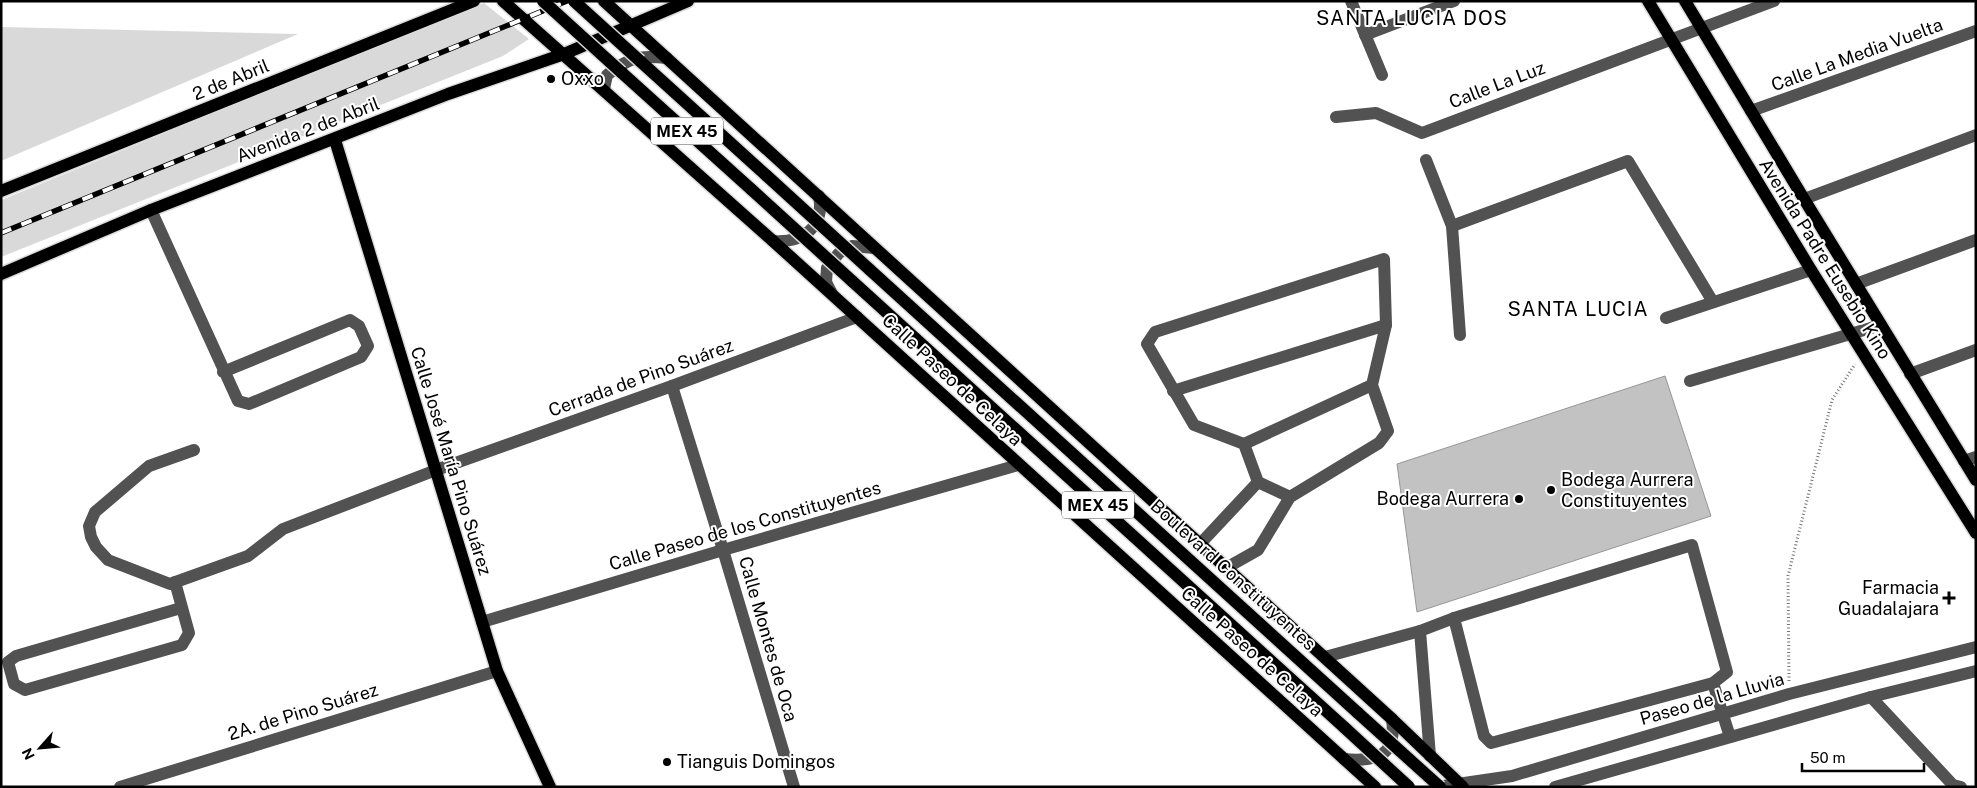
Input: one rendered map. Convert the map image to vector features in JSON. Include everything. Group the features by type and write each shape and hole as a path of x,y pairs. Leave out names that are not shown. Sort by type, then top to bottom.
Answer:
{"main road":[{"name":"2 de Abril","path":"1,191 474,1"},
{"name":"Calle Paseo de Celaya","path":"502,1 604,89 832,294 1018,465 1375,787"},
{"name":"MEX 45","path":"543,1 1409,787"},
{"name":"Boulevard Constituyentes","path":"574,1 1438,787"},
{"path":"604,1 1392,719 1461,785"},
{"name":"Avenida 2 de Abril","path":"1,274 151,210 448,94 564,54 688,1"},
{"name":"Avenida Padre Eusebio Kino","path":"1648,1 1862,353 1976,533"},
{"name":"Avenida Padre Eusebio Kino","path":"1686,1 1910,374 1970,459 1976,480"},
{"name":"Calle José María Pino Suárez","path":"334,140 497,671 550,787"}],"street":[{"path":"1351,1 1382,75"},
{"path":"1364,34 1454,1"},
{"name":"Calle La Luz","path":"1336,116 1376,113 1422,133 1774,1"},
{"name":"Calle La Media Vuelta","path":"1751,111 1976,31"},
{"path":"604,89 607,75 625,61 645,56 667,58"},
{"path":"1804,199 1976,135"},
{"path":"1426,160 1452,226 1460,336"},
{"path":"1452,226 1628,161 1714,302"},
{"path":"773,241 786,242 808,233 818,219 821,209 819,196"},
{"path":"151,210 224,372 238,401 249,404 361,358 368,346 359,326 350,320 224,372"},
{"path":"1856,284 1976,240"},
{"path":"832,294 826,282 827,268 839,253 852,246 874,248"},
{"path":"1226,568 1258,550 1290,497 1379,443 1388,431 1372,385 1386,325 1384,258 1155,332 1147,344 1194,425 1244,444 1372,385"},
{"path":"1666,318 1811,270"},
{"name":"Cerrada de Pino Suárez","path":"175,582 248,556 283,528 436,470 672,386 857,317"},
{"path":"1173,391 1386,325"},
{"path":"1690,380 1881,326"},
{"path":"1910,374 1976,350"},
{"name":"Calle Montes de Oca","path":"672,386 724,550 794,787"},
{"path":"1244,444 1258,482 1290,497"},
{"path":"181,608 16,656 8,662 14,684 24,690 182,645 189,633 175,582 170,584 108,560 96,548 89,526 95,512 149,466 194,450"},
{"name":"Calle Paseo de los Constituyentes","path":"482,622 1018,465"},
{"path":"1200,544 1258,482"},
{"path":"1325,658 1420,631 1454,618 1692,545 1728,672 1713,683 1491,743 1484,736 1454,618"},
{"path":"1420,631 1430,756"},
{"name":"Paseo de la Lluvia","path":"1438,787 1512,776 1789,694 1976,647"},
{"path":"1555,787 1872,697 1976,670"},
{"name":"2A. de Pino Suárez","path":"120,787 497,671"},
{"path":"1713,683 1730,737"},
{"path":"1872,697 1953,785 1961,787"},
{"path":"1344,759 1361,761 1372,759 1382,754 1393,740 1392,719"}],"path":[{"path":"1789,694 1788,576 1832,400 1862,353"}],"shaded area":[{"path":"484,3 529,39 503,56 1,257 1,200"},
{"path":"1,27 298,34 1,161"}],"building":[{"name":"Bodega Aurrera Constituyentes","path":"1665,376 1711,516 1417,612 1397,464"}],"railway":[{"path":"1,233 567,1"}],"place":[{"name":"Oxxo","path":"551,79"},
{"name":"Bodega Aurrera Constituyentes","path":"1551,490"},
{"name":"Bodega Aurrera","path":"1519,499"},
{"name":"Farmacia Guadalajara","path":"1949,598"},
{"name":"Tianguis Domingos","path":"667,762"}],"district":[{"name":"SANTA LUCIA DOS","path":"1412,18"},
{"name":"SANTA LUCIA","path":"1578,309"}]}
